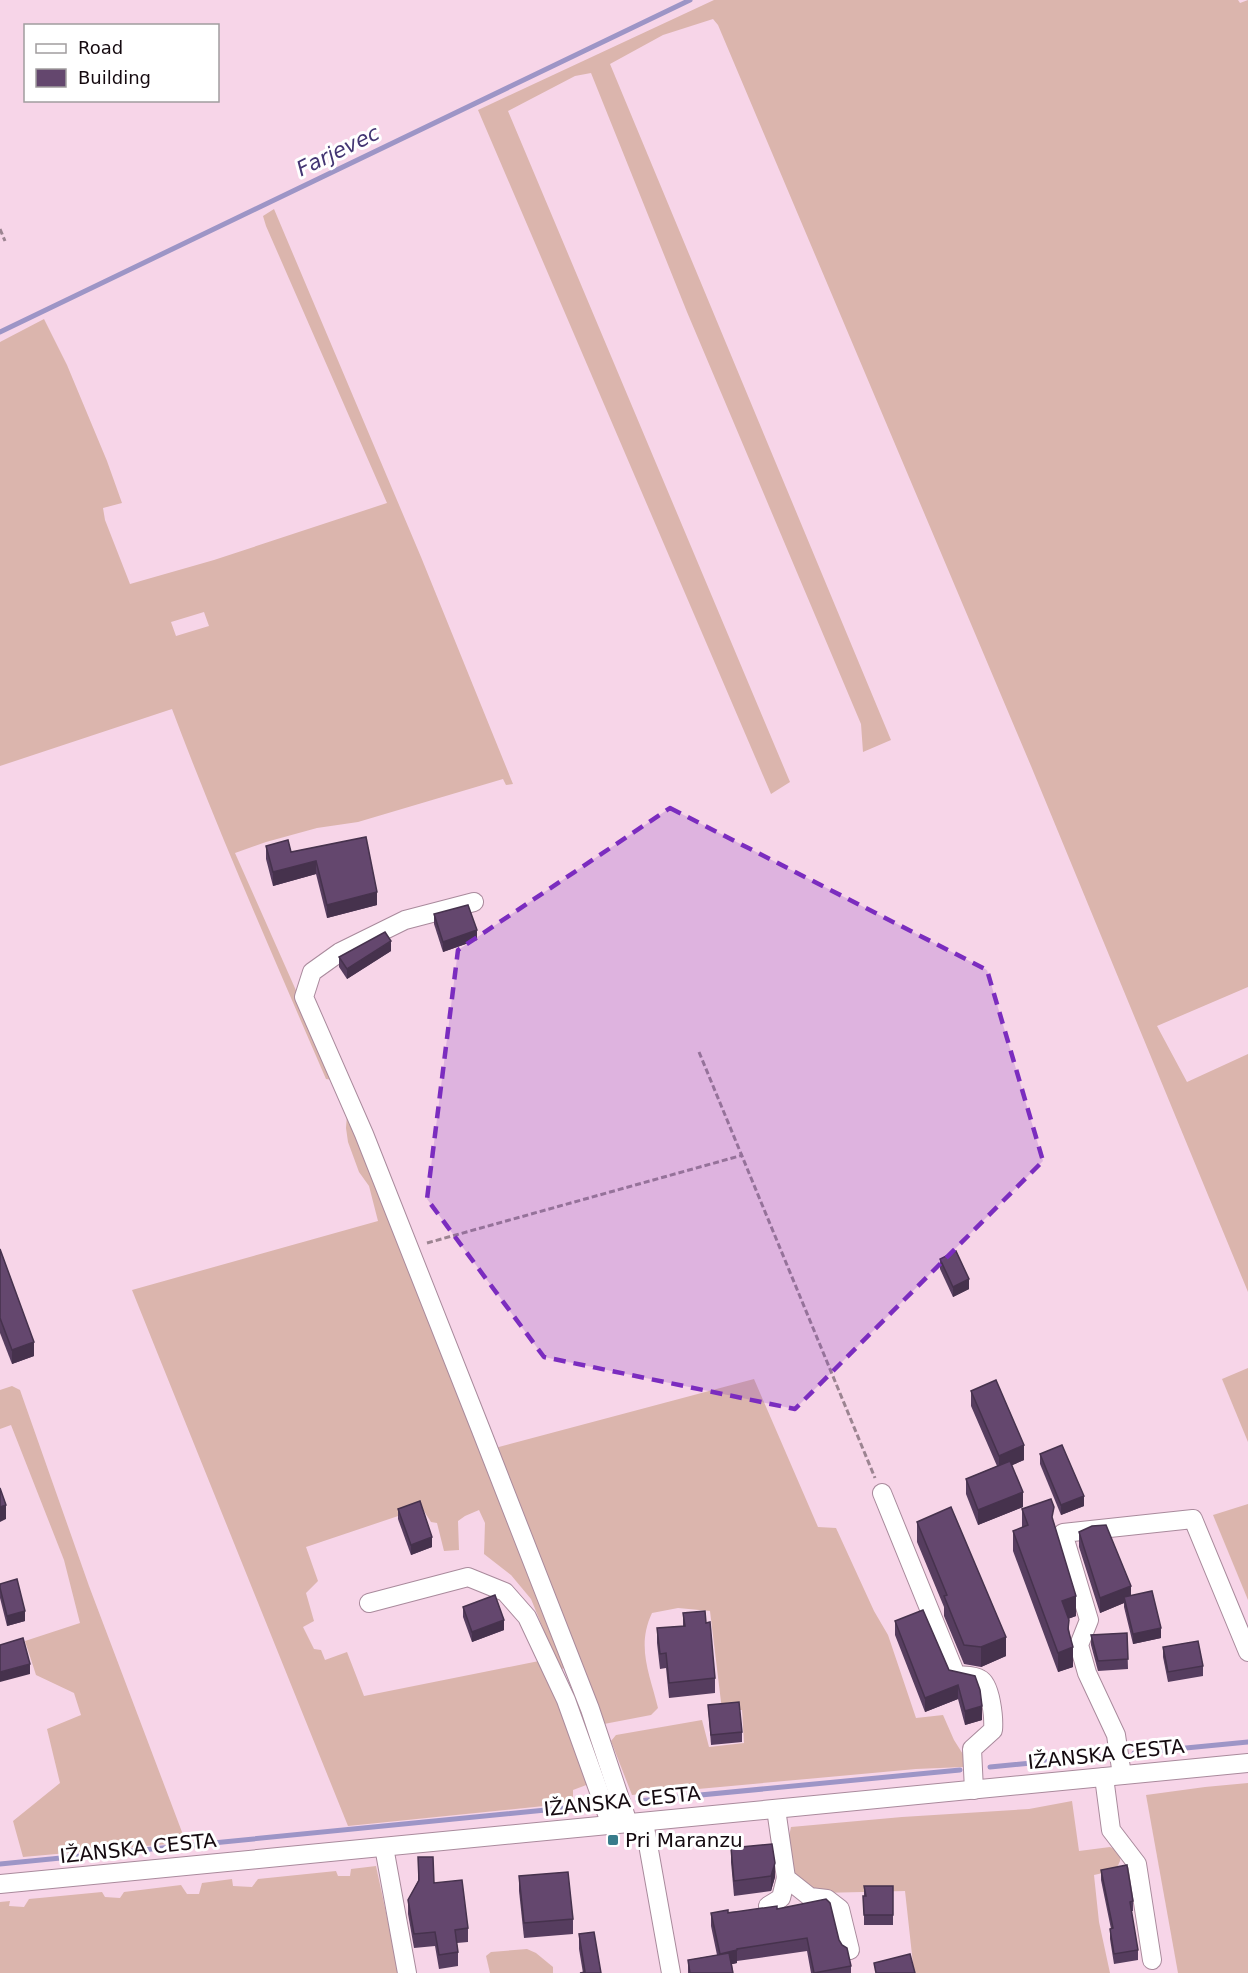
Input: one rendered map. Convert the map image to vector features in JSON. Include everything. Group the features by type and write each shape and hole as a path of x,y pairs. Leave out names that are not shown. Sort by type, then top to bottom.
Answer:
{"street":[{"path":"474,902 405,920 340,952 312,972 304,997 364,1134 590,1709 628,1823 671,1973"},
{"path":"882,1493 956,1675 980,1678 986,1684 994,1716 993,1730 972,1749 974,1790"},
{"path":"1152,1960 1137,1864 1111,1830 1116,1735 1086,1673 1079,1645 1089,1620 1063,1533 1193,1519 1248,1652"},
{"path":"369,1603 468,1577 505,1592 526,1617 628,1823"},
{"name":"IŽANSKA CESTA","path":"0,1884 1248,1763"},
{"path":"768,1906 780,1898 786,1878 776,1809"},
{"path":"384,1846 407,1973"},
{"path":"786,1878 810,1897 827,1899 840,1909 850,1950"}],"path":[{"path":"0,229 5,241"},
{"path":"699,1052 882,1493"},
{"path":"409,1248 743,1155"}],"highlighted area":[{"path":"670,808 987,970 1043,1161 795,1409 544,1357 427,1199 458,950"}],"shaded area":[{"path":"714,0 1238,0 1240,3 1248,0 1248,987 1157,1026 1187,1082 1248,1054 1248,1292 1031,766 718,25 713,19 663,35 610,64 891,740 863,752 861,724 687,312 591,73 575,76 508,111 790,782 771,794 478,110"},
{"path":"274,209 421,557 513,784 506,785 503,779 358,822 317,828 235,853 333,1080 326,1079 266,941 172,709 0,766 0,342 44,319 67,365 122,503 103,508 105,520 130,584 214,560 387,503 263,216","holes":["204,612 209,626 176,636 171,622"]},
{"path":"347,1114 568,1666 560,1670 531,1599 511,1575 484,1554 485,1523 479,1510 458,1521 459,1550 444,1551 437,1523 431,1522 422,1508 306,1547 318,1581 306,1593 314,1621 303,1627 314,1649 321,1650 325,1660 347,1652 364,1696 539,1661 563,1715 589,1784 573,1790 573,1803 348,1826 132,1290 378,1221 369,1186 359,1172 348,1142"},
{"path":"1248,1368 1248,1442 1222,1379"},
{"path":"754,1379 818,1527 836,1528 874,1611 888,1635 916,1718 943,1715 954,1740 966,1759 963,1767 916,1769 632,1795 611,1741 616,1735 702,1720 709,1747 744,1743 742,1710 722,1710 710,1611 678,1608 652,1613 647,1625 645,1649 648,1672 658,1708 651,1715 604,1724 495,1448"},
{"path":"12,1386 20,1390 89,1586 185,1840 168,1844 23,1857 13,1821 60,1783 47,1729 81,1715 74,1693 36,1675 25,1641 80,1623 64,1560 11,1425 0,1429 0,1390"},
{"path":"1248,1504 1248,1600 1213,1515"},
{"path":"1248,1783 1248,1973 1178,1973 1146,1795"},
{"path":"1072,1801 1079,1851 1110,1847 1121,1852 1116,1870 1094,1875 1099,1922 1110,1973 914,1973 905,1891 820,1893 798,1882 792,1870 788,1841 791,1827 1029,1809"},
{"path":"376,1866 399,1973 0,1973 0,1902 10,1901 9,1906 24,1907 29,1899 102,1892 105,1897 120,1898 124,1892 181,1885 187,1894 199,1894 202,1883 232,1879 233,1886 252,1887 258,1879 336,1871 338,1876 350,1876 351,1869"},
{"path":"527,1949 536,1953 553,1967 553,1973 490,1973 486,1956 491,1952"}],"building":[{"path":"366,837 377,892 327,905 316,861 273,872 266,846 288,840 291,852"},
{"path":"468,905 477,930 443,942 434,914"},
{"path":"385,932 391,941 347,969 339,957"},
{"path":"0,1249 34,1342 12,1350 0,1318"},
{"path":"956,1251 969,1279 953,1287 940,1259"},
{"path":"996,1380 1024,1445 999,1456 971,1391"},
{"path":"1062,1445 1084,1496 1061,1505 1040,1454"},
{"path":"1010,1461 1023,1492 978,1510 966,1479"},
{"path":"0,1488 6,1505 0,1507"},
{"path":"1051,1499 1054,1507 1052,1517 1076,1596 1062,1601 1069,1620 1068,1629 1073,1647 1058,1653 1013,1531 1028,1525 1022,1509"},
{"path":"420,1501 432,1537 411,1545 398,1509"},
{"path":"951,1507 1006,1637 981,1647 964,1645 944,1596 947,1595 917,1522"},
{"path":"1106,1525 1131,1586 1100,1598 1079,1532 1092,1526"},
{"path":"17,1579 25,1611 7,1616 0,1584"},
{"path":"1152,1591 1161,1628 1133,1634 1124,1597"},
{"path":"495,1595 504,1620 472,1632 463,1607"},
{"path":"923,1610 949,1670 975,1676 982,1706 965,1711 958,1685 925,1698 895,1621"},
{"path":"705,1611 706,1623 710,1622 715,1678 669,1683 666,1653 660,1654 657,1628 685,1626 683,1613"},
{"path":"1127,1633 1128,1659 1098,1661 1091,1635"},
{"path":"23,1638 30,1664 0,1672 0,1645"},
{"path":"1198,1641 1203,1666 1168,1672 1163,1647"},
{"path":"739,1702 742,1732 711,1735 708,1705"},
{"path":"772,1844 775,1863 771,1876 734,1881 731,1848"},
{"path":"418,1857 433,1857 434,1883 462,1880 468,1928 455,1930 458,1952 439,1955 435,1932 414,1934 408,1900 419,1880"},
{"path":"1127,1865 1138,1950 1114,1954 1110,1929 1113,1928 1101,1870"},
{"path":"568,1872 573,1919 524,1923 519,1876"},
{"path":"864,1886 893,1886 893,1915 864,1915 863,1896 866,1896"},
{"path":"826,1899 830,1903 839,1940 847,1948 851,1966 814,1973 807,1938 737,1949 720,1954 711,1913 777,1906 777,1909"},
{"path":"594,1932 601,1973 580,1973 585,1972 579,1934"},
{"path":"729,1953 733,1973 690,1973 688,1960"},
{"path":"910,1954 915,1973 876,1973 874,1963"}],"waterway":[{"name":"Farjevec","path":"0,332 690,0"},
{"path":"1134,1753 1248,1742"},
{"path":"990,1767 1104,1756"},
{"path":"638,1801 960,1770"},
{"path":"0,1864 586,1806"}],"place":[{"name":"Pri Maranzu","path":"613,1840"}]}
